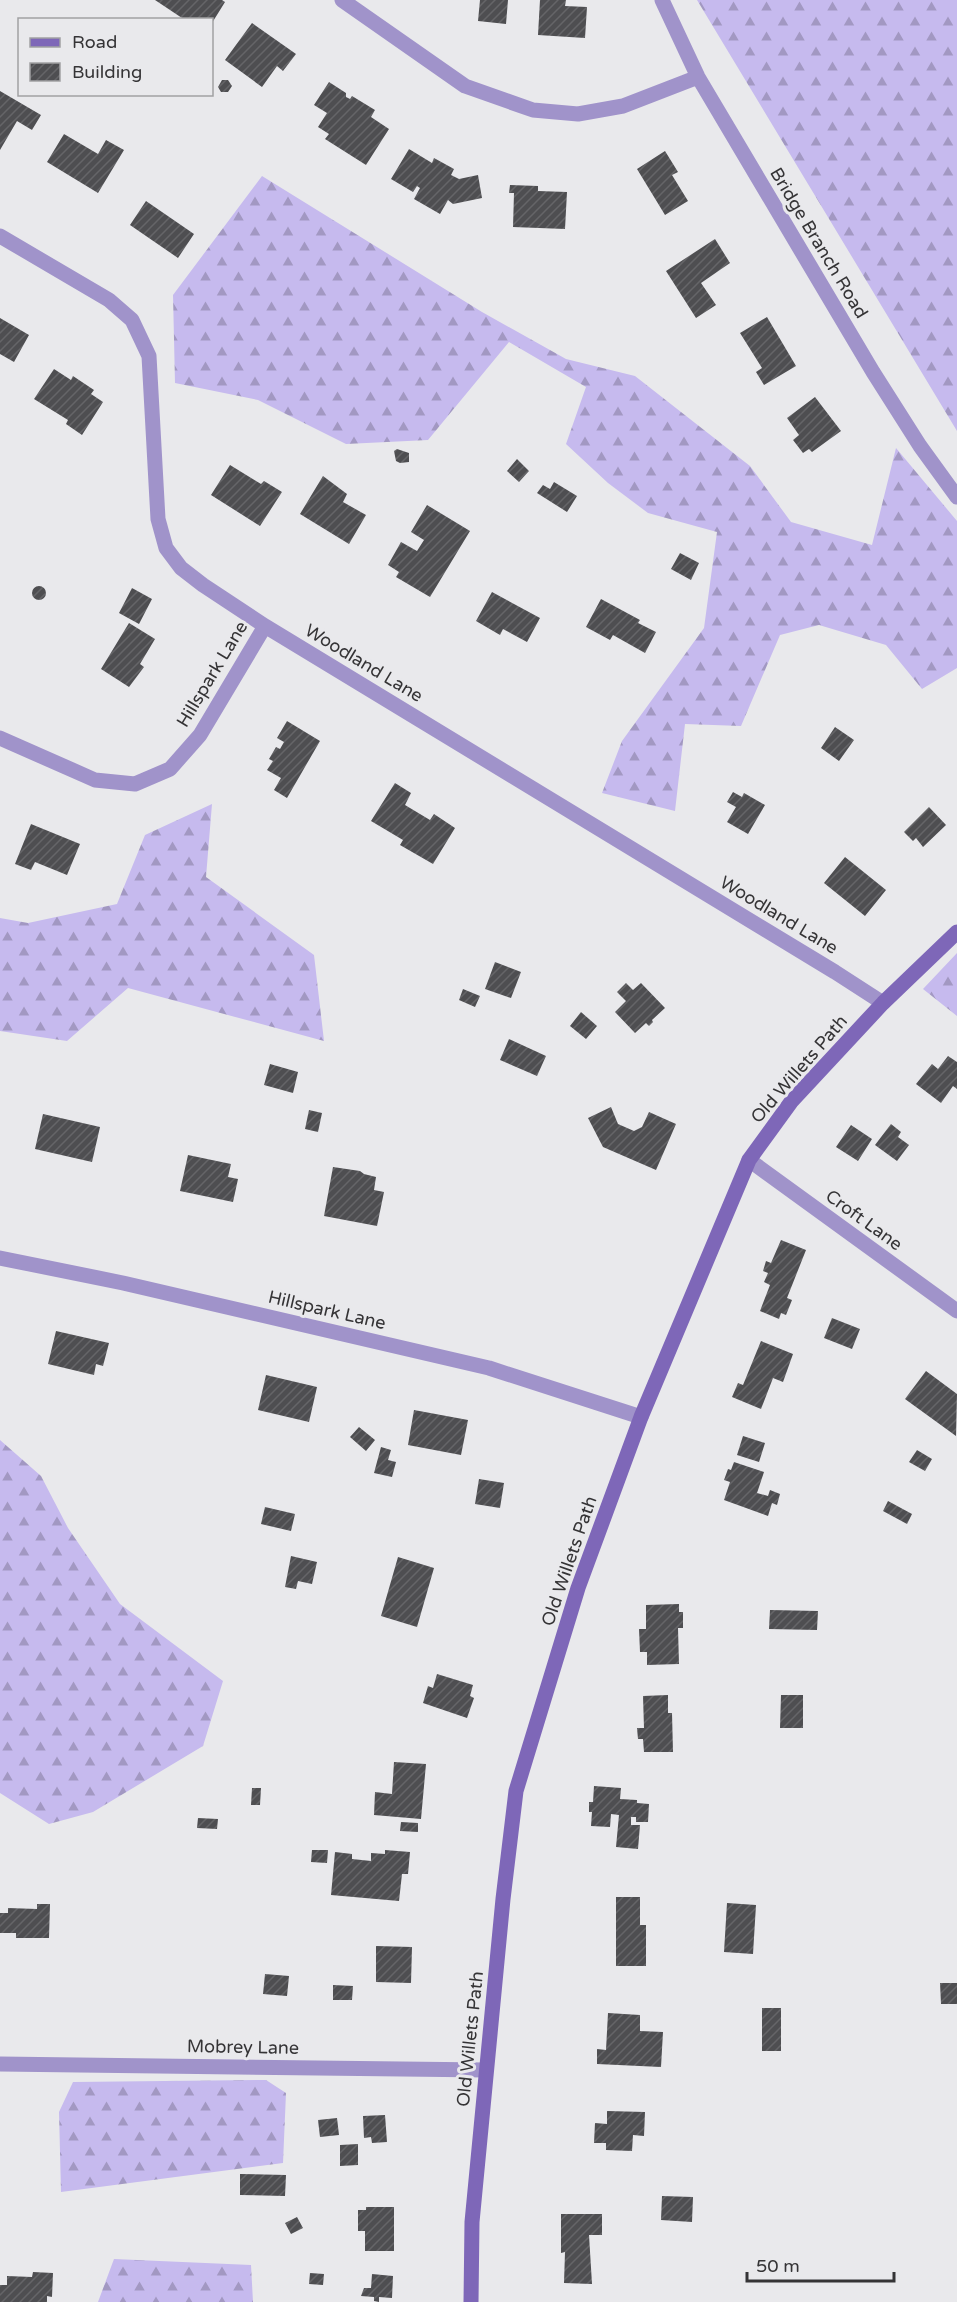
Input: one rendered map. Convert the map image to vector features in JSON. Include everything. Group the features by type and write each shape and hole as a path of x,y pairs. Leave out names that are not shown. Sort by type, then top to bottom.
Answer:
{"main road":[{"name":"Old Willets Path","path":"471,2302 472,2222 516,1791 576,1593 641,1418 749,1160 791,1102 883,1004 957,932"}],"street":[{"path":"342,0 465,86 533,110 578,114 623,106 698,77"},
{"name":"Bridge Branch Road","path":"662,0 698,77 873,372 920,446 957,497"},
{"name":"Woodland Lane","path":"0,236 109,300 132,320 149,356 158,519 166,548 181,568 264,626 835,972 883,1004"},
{"name":"Hillspark Lane","path":"0,738 95,780 135,784 170,769 200,735 264,626"},
{"name":"Croft Lane","path":"749,1160 957,1311"},
{"name":"Hillspark Lane","path":"0,1258 123,1283 489,1368 641,1418"},
{"name":"Mobrey Lane","path":"0,2064 486,2070"}],"green space":[{"path":"697,0 957,0 957,431"},
{"path":"262,176 482,312 566,359 635,376 750,466 791,522 872,545 896,448 957,521 957,668 922,689 886,645 819,625 780,635 741,726 685,724 675,811 602,793 622,741 704,628 717,532 648,513 608,483 566,444 586,387 509,342 428,440 346,444 258,400 175,383 173,295"},
{"path":"212,804 206,877 314,955 324,1041 128,988 67,1041 0,1031 0,918 28,923 117,904 145,835"},
{"path":"957,953 957,1016 923,989"},
{"path":"0,1440 41,1476 68,1528 120,1604 223,1681 203,1746 93,1812 49,1824 0,1793"},
{"path":"266,2080 286,2093 283,2163 61,2192 59,2112 73,2082"},
{"path":"114,2259 251,2265 253,2302 98,2302"}],"building":[{"path":"155,0 222,0 225,2 213,21 213,18 182,18"},
{"path":"480,0 508,0 506,24 478,21"},
{"path":"540,0 566,0 565,6 587,7 585,38 538,35"},
{"path":"252,23 296,54 283,71 277,66 262,87 225,60"},
{"path":"222,80 228,80 232,86 228,92 221,92 218,87"},
{"path":"329,82 346,93 346,97 350,99 352,96 375,110 371,117 389,129 366,165 325,139 329,134 318,127 327,113 314,105"},
{"path":"0,91 41,115 32,130 17,121 0,150"},
{"path":"64,134 98,154 106,140 124,150 98,193 47,162"},
{"path":"409,149 432,163 434,158 454,169 451,175 459,179 478,175 482,198 453,204 448,200 440,214 414,199 420,188 417,186 413,192 391,179"},
{"path":"665,151 678,172 672,175 688,201 665,215 637,169"},
{"path":"510,185 538,186 538,191 567,192 565,229 513,227 514,193 509,193"},
{"path":"146,201 194,234 178,258 130,225"},
{"path":"715,239 730,263 701,283 716,305 696,318 666,271"},
{"path":"767,317 796,366 764,385 756,372 762,368 740,333"},
{"path":"0,318 29,335 14,362 0,354"},
{"path":"54,369 71,380 73,376 94,390 91,394 103,402 82,435 66,424 68,420 34,399"},
{"path":"815,397 841,431 812,452 809,449 803,453 793,440 799,435 787,418"},
{"path":"397,449 409,453 409,462 396,461 394,451"},
{"path":"517,459 529,471 519,482 507,471"},
{"path":"230,465 261,484 264,481 282,492 260,526 211,495"},
{"path":"323,476 347,494 343,502 366,515 349,544 300,514"},
{"path":"554,482 577,496 567,512 537,493 543,485 550,489"},
{"path":"427,505 470,531 430,597 396,577 399,572 388,565 401,542 417,551 424,540 411,532"},
{"path":"680,553 699,563 691,580 671,569"},
{"path":"39,586 44,588 46,593 44,598 39,600 34,598 32,593 34,588"},
{"path":"132,588 152,599 139,624 119,613"},
{"path":"492,592 540,618 527,642 503,629 500,635 476,621"},
{"path":"601,599 640,620 638,623 656,632 645,653 613,635 610,640 586,627"},
{"path":"129,623 155,639 140,664 144,667 129,687 101,669"},
{"path":"287,721 320,741 287,798 274,790 281,778 267,770 273,761 269,759 276,747 280,749 284,742 277,738"},
{"path":"835,727 854,740 839,761 821,748"},
{"path":"395,783 411,793 405,805 430,820 434,814 455,828 433,864 400,845 403,840 371,821"},
{"path":"733,792 742,797 744,793 765,805 748,834 727,822 736,807 727,802"},
{"path":"929,807 946,825 923,847 916,838 913,841 904,832"},
{"path":"31,824 80,844 67,875 35,862 31,870 15,864"},
{"path":"845,857 886,890 865,916 824,883"},
{"path":"495,962 521,972 511,998 485,989"},
{"path":"626,983 633,990 641,983 665,1008 649,1026 646,1023 635,1033 615,1012 626,1001 617,992"},
{"path":"463,989 480,996 475,1007 459,1000"},
{"path":"581,1012 597,1026 586,1039 570,1026"},
{"path":"509,1039 546,1056 537,1076 500,1060"},
{"path":"948,1056 957,1062 957,1089 953,1086 941,1103 916,1084 932,1064 938,1069"},
{"path":"270,1064 298,1072 293,1093 264,1085"},
{"path":"611,1107 618,1124 634,1131 642,1127 649,1112 676,1124 656,1170 603,1147 588,1118"},
{"path":"309,1110 322,1113 318,1132 305,1129"},
{"path":"43,1114 100,1127 92,1162 35,1149"},
{"path":"891,1124 901,1132 898,1137 909,1145 897,1161 875,1145"},
{"path":"851,1125 872,1139 858,1161 836,1147"},
{"path":"188,1155 231,1164 228,1177 238,1179 233,1202 180,1191"},
{"path":"333,1167 360,1171 376,1177 374,1190 384,1192 377,1226 324,1216"},
{"path":"781,1240 806,1250 787,1298 792,1300 786,1315 781,1313 779,1319 760,1311 770,1285 764,1282 768,1273 763,1271 766,1261 771,1263"},
{"path":"832,1318 860,1329 852,1349 824,1338"},
{"path":"56,1331 109,1343 103,1366 96,1364 94,1375 48,1364"},
{"path":"761,1341 793,1354 783,1382 773,1378 761,1409 732,1397 738,1383 743,1385"},
{"path":"926,1371 957,1394 956,1436 905,1399"},
{"path":"266,1375 317,1387 309,1422 258,1410"},
{"path":"414,1410 468,1420 461,1455 408,1445"},
{"path":"359,1427 375,1440 366,1451 350,1437"},
{"path":"743,1436 765,1443 759,1462 737,1455"},
{"path":"381,1447 391,1450 388,1460 396,1462 392,1477 374,1473"},
{"path":"917,1450 932,1459 925,1471 909,1462"},
{"path":"734,1462 764,1472 757,1493 768,1496 770,1490 780,1494 777,1505 772,1503 768,1516 724,1500 730,1482 724,1480 728,1469 731,1470"},
{"path":"479,1479 504,1483 500,1508 475,1504"},
{"path":"888,1501 912,1514 907,1524 883,1511"},
{"path":"265,1507 295,1514 291,1531 261,1524"},
{"path":"291,1556 317,1562 312,1584 298,1581 296,1589 285,1587"},
{"path":"398,1557 434,1568 417,1627 381,1616"},
{"path":"679,1604 679,1612 683,1612 683,1628 678,1628 679,1664 647,1665 647,1652 640,1652 639,1629 646,1629 646,1605"},
{"path":"770,1610 818,1611 817,1630 769,1629"},
{"path":"437,1674 473,1685 470,1696 474,1698 467,1718 423,1703 428,1686 433,1688"},
{"path":"668,1695 668,1713 672,1713 673,1752 644,1752 643,1739 638,1739 637,1728 644,1728 643,1696"},
{"path":"781,1695 803,1695 803,1728 780,1728"},
{"path":"394,1762 426,1764 421,1819 374,1815 375,1792 392,1794"},
{"path":"594,1786 621,1788 620,1799 637,1800 637,1803 649,1804 648,1822 636,1822 636,1817 631,1817 631,1825 640,1825 638,1849 616,1847 619,1815 611,1814 610,1827 591,1826 592,1812 589,1812 589,1802 593,1802"},
{"path":"252,1788 261,1788 260,1805 251,1805"},
{"path":"198,1818 218,1819 217,1829 197,1828"},
{"path":"401,1822 418,1823 418,1832 400,1831"},
{"path":"312,1850 328,1850 327,1863 311,1862"},
{"path":"385,1850 410,1852 408,1874 402,1874 399,1901 331,1895 335,1852 352,1854 352,1859 371,1861 371,1853 385,1854"},
{"path":"616,1897 640,1897 640,1925 646,1925 646,1966 616,1966"},
{"path":"727,1903 756,1905 753,1954 724,1952"},
{"path":"37,1904 50,1904 49,1938 16,1938 16,1933 0,1933 0,1913 8,1913 8,1908 37,1909"},
{"path":"376,1946 412,1947 411,1983 376,1982"},
{"path":"265,1974 289,1976 287,1996 263,1994"},
{"path":"940,1983 957,1983 957,2004 941,2004"},
{"path":"333,1985 353,1986 352,2000 333,2000"},
{"path":"762,2008 781,2008 781,2051 762,2051"},
{"path":"608,2013 640,2015 640,2031 663,2032 661,2067 597,2064 597,2049 606,2050"},
{"path":"607,2111 645,2112 644,2136 633,2135 632,2151 606,2150 606,2143 594,2143 595,2123 607,2124"},
{"path":"385,2115 387,2142 372,2143 371,2137 364,2138 363,2116"},
{"path":"337,2118 339,2135 320,2137 318,2120"},
{"path":"358,2144 358,2165 340,2166 340,2145"},
{"path":"240,2174 286,2175 285,2196 240,2195"},
{"path":"662,2196 693,2197 692,2222 661,2220"},
{"path":"366,2207 394,2207 394,2251 365,2251 365,2231 358,2231 358,2210 366,2210"},
{"path":"561,2214 602,2214 602,2235 589,2235 592,2284 564,2283 565,2252 561,2253"},
{"path":"297,2217 303,2228 291,2234 285,2223"},
{"path":"33,2272 53,2273 52,2297 47,2296 47,2302 0,2302 0,2285 7,2285 7,2276 32,2277"},
{"path":"310,2273 324,2274 323,2285 309,2284"},
{"path":"372,2274 393,2276 392,2298 379,2297 379,2302 374,2301 374,2297 361,2296 364,2288 371,2288"}]}
